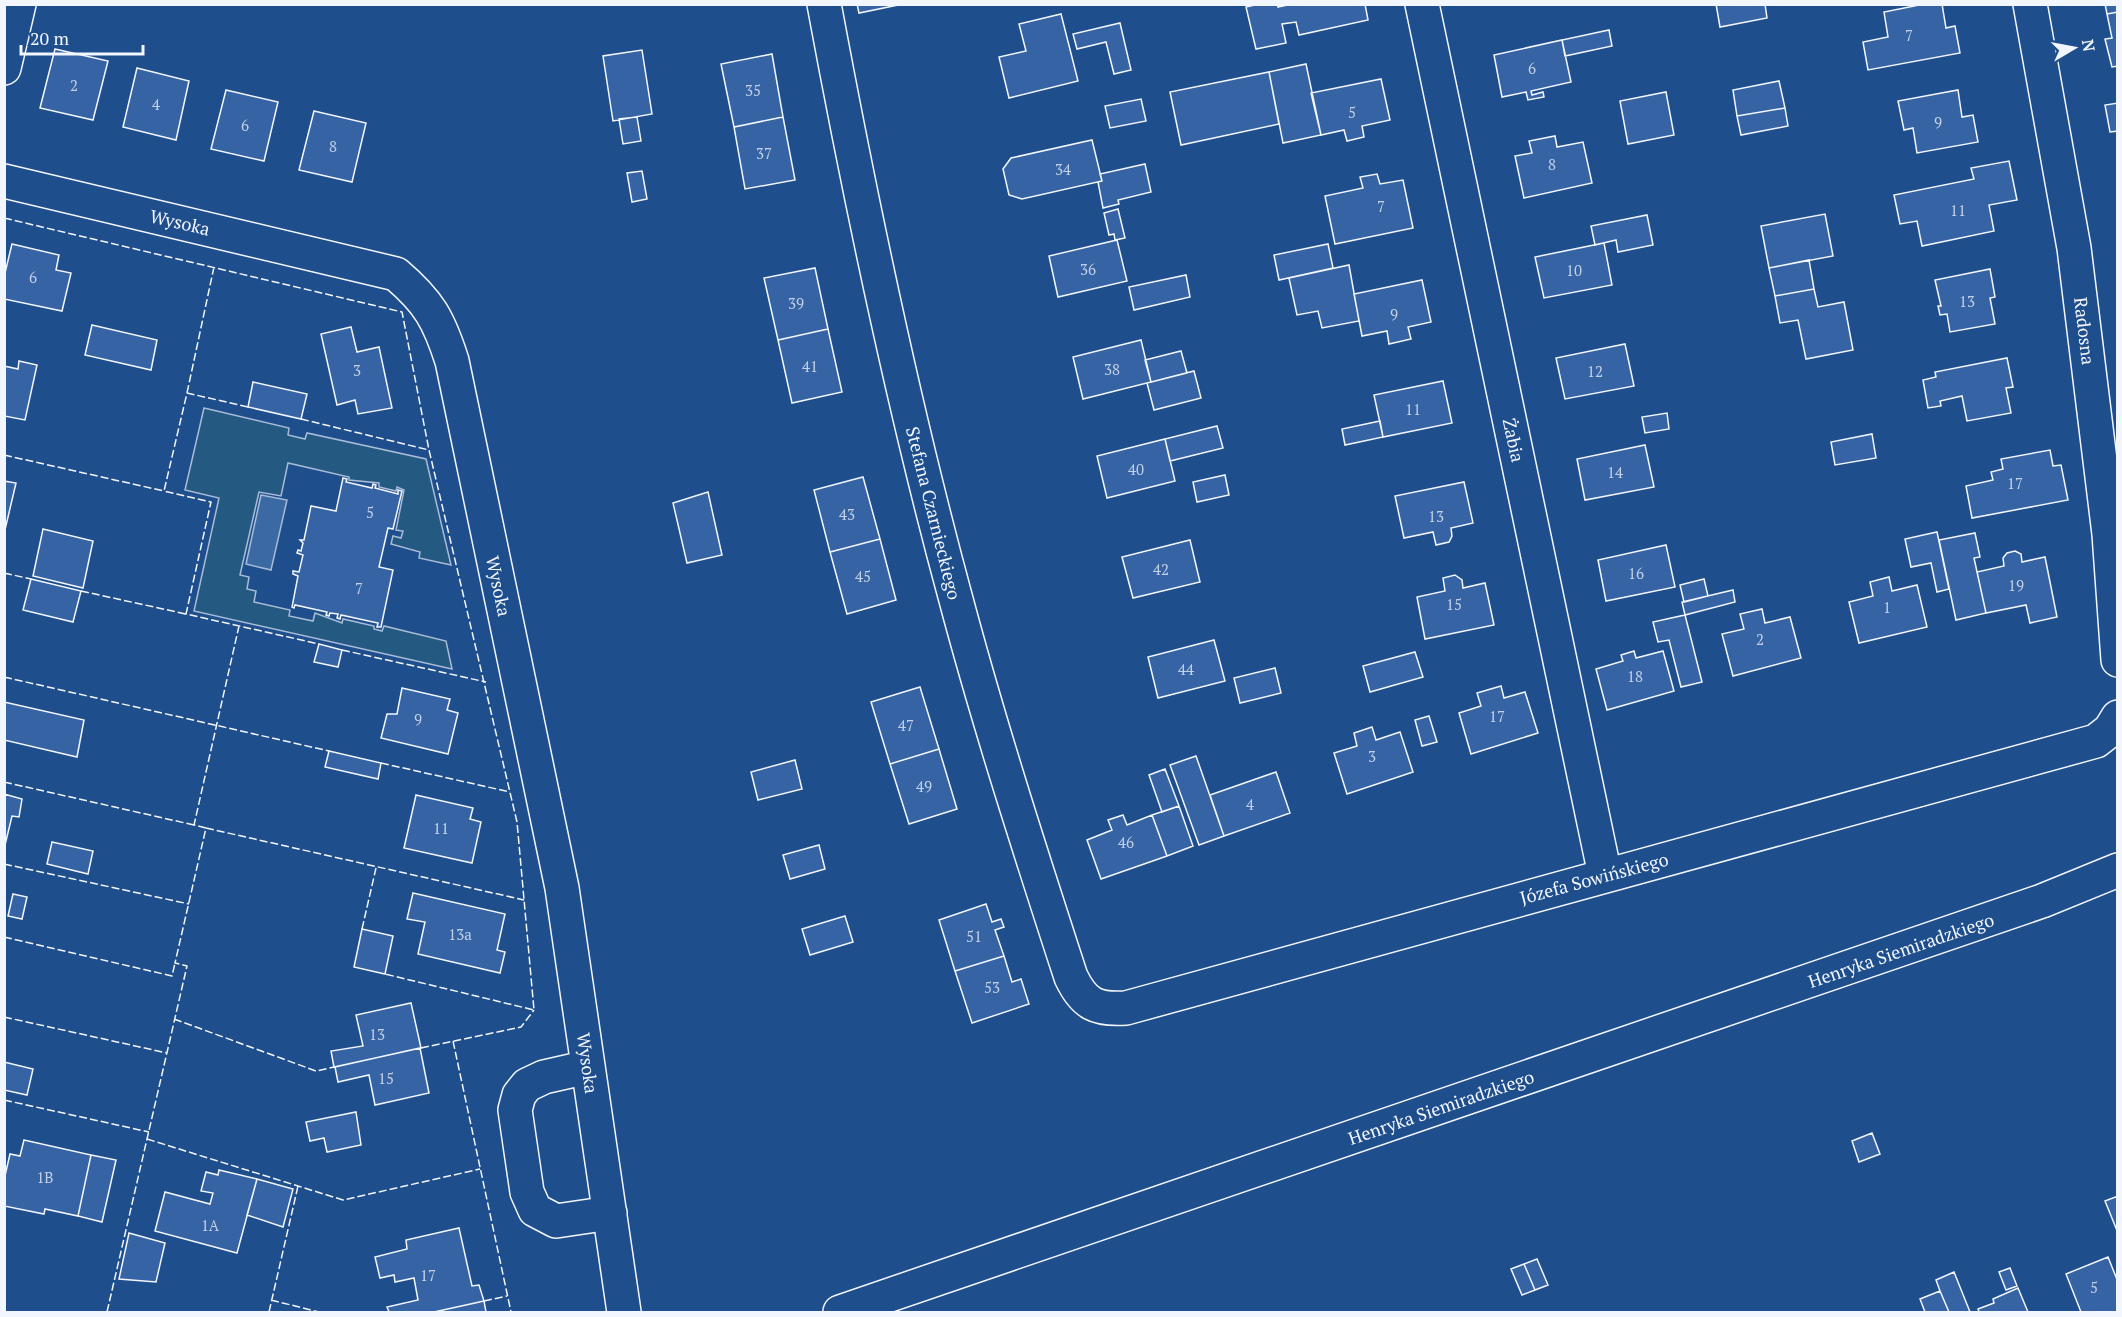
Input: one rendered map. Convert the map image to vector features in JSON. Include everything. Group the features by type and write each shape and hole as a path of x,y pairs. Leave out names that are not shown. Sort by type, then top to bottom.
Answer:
{"street":[{"path":"4,68 19,4"},
{"name":"Stefana Czarnieckiego","path":"824,4 883,302 955,596 1017,811 1071,977 1083,999 1092,1004"},
{"name":"Żabia","path":"1422,4 1605,875"},
{"name":"Radosna","path":"2030,4 2074,248 2109,534 2118,660"},
{"name":"Wysoka","path":"4,181 396,274 429,305 440,325 452,361 562,888 624,1312"},
{"name":"Józefa Sowińskiego","path":"1092,1004 1113,1009 1126,1008 2096,741 2110,730 2118,717"},
{"name":"Henryka Siemiradzkiego","path":"840,1312 2042,901 2118,870"},
{"name":"Henryka Siemiradzkiego","path":"2042,901 2118,891"},
{"path":"588,1067 544,1077 527,1085 519,1095 515,1110 527,1192 535,1210 556,1221 610,1213"}],"shaded area":[{"path":"204,408 289,428 288,435 305,439 307,433 426,459 451,565 419,558 420,552 391,544 393,536 401,538 403,531 396,530 404,490 397,487 396,491 379,487 379,483 349,480 349,477 288,463 281,496 259,492 240,575 249,577 247,589 256,591 254,602 290,610 289,616 313,621 315,613 342,623 343,619 374,626 374,629 382,631 384,626 446,641 452,669 194,611 219,498 185,490"},
{"path":"261,495 287,500 271,570 246,564"}],"building":[{"path":"857,4 903,4 859,13"},
{"path":"1278,4 1278,7 1292,4 1365,4 1368,20 1299,35 1296,22 1282,24 1286,43 1256,49 1246,7"},
{"path":"1716,4 1765,4 1767,18 1720,27"},
{"path":"1924,4 1942,4 1946,28 1955,26 1960,53 1868,70 1863,42 1888,37 1884,12"},
{"path":"2105,4 2118,4 2118,12 2107,14"},
{"path":"2118,12 2118,66 2112,67 2105,39 2112,38 2107,14"},
{"path":"1061,14 1078,81 1009,98 999,57 1026,51 1019,24"},
{"path":"1120,23 1131,70 1114,74 1106,42 1077,49 1073,34"},
{"path":"1609,30 1612,46 1565,56 1562,40"},
{"path":"1562,40 1571,82 1531,91 1532,95 1543,92 1544,97 1528,100 1526,92 1502,97 1494,55"},
{"path":"55,49 108,61 93,120 40,108"},
{"path":"642,50 652,114 613,121 603,56"},
{"path":"772,54 783,117 734,127 721,64"},
{"path":"1306,64 1321,135 1283,143 1269,72"},
{"path":"137,68 189,81 176,140 123,127"},
{"path":"1269,72 1279,124 1181,145 1170,92"},
{"path":"1381,79 1390,120 1362,126 1364,137 1347,141 1344,130 1321,135 1311,93"},
{"path":"1779,81 1785,108 1737,116 1733,90"},
{"path":"226,90 278,102 264,161 211,149"},
{"path":"1958,90 1962,117 1973,115 1978,142 1917,153 1913,128 1904,130 1898,101"},
{"path":"1666,92 1674,135 1628,144 1620,101"},
{"path":"1141,99 1146,121 1110,128 1105,106"},
{"path":"2118,103 2118,131 2110,132 2105,105"},
{"path":"1785,108 1788,126 1741,135 1737,116"},
{"path":"314,111 366,123 352,182 299,170"},
{"path":"637,117 641,141 623,144 619,119"},
{"path":"783,117 795,180 745,189 734,127"},
{"path":"1555,136 1557,147 1583,142 1592,183 1524,198 1515,156 1532,153 1529,141"},
{"path":"1092,140 1102,181 1022,199 1009,195 1003,169 1011,158"},
{"path":"2009,161 2017,200 1989,205 1994,231 1922,246 1917,221 1900,224 1894,195 1974,179 1971,168"},
{"path":"1145,164 1151,192 1118,200 1119,204 1103,208 1098,182 1102,181 1100,174"},
{"path":"642,171 647,199 632,202 627,173"},
{"path":"1377,174 1380,184 1403,180 1413,228 1335,244 1325,196 1363,188 1360,177"},
{"path":"1118,209 1125,238 1115,240 1114,234 1109,235 1104,213"},
{"path":"1825,214 1833,256 1769,268 1761,226"},
{"path":"1647,215 1653,245 1618,252 1616,240 1595,245 1591,226"},
{"path":"1117,240 1127,281 1058,297 1049,256"},
{"path":"1604,243 1612,285 1544,298 1535,257"},
{"path":"12,244 59,255 56,270 71,273 62,311 4,299 4,277"},
{"path":"1328,244 1333,268 1279,280 1274,255"},
{"path":"1809,260 1814,289 1775,296 1769,268"},
{"path":"1349,265 1359,321 1322,328 1318,311 1297,315 1289,278"},
{"path":"815,268 828,329 778,340 764,278"},
{"path":"1990,269 1995,297 1990,298 1995,324 1950,332 1947,314 1940,315 1938,306 1941,306 1935,280"},
{"path":"1186,275 1190,297 1134,310 1129,287"},
{"path":"1422,280 1431,322 1408,327 1411,339 1389,344 1387,331 1362,336 1354,294"},
{"path":"1814,289 1818,307 1844,302 1853,350 1806,359 1798,320 1780,323 1775,296"},
{"path":"92,325 157,340 151,370 85,355"},
{"path":"351,327 357,352 379,347 392,408 358,414 355,400 337,405 321,334"},
{"path":"828,329 842,392 792,403 778,340"},
{"path":"1141,340 1151,382 1083,399 1073,357"},
{"path":"1625,344 1634,386 1565,399 1556,358"},
{"path":"1181,351 1187,373 1151,382 1145,360"},
{"path":"2007,358 2013,387 2006,388 2011,413 1967,421 1962,396 1940,401 1941,406 1928,408 1923,380 1936,377 1935,372"},
{"path":"19,361 37,365 25,420 4,416 4,366 18,369"},
{"path":"1194,371 1201,398 1154,410 1147,383"},
{"path":"1443,381 1452,423 1383,437 1374,395"},
{"path":"253,382 307,394 301,419 248,407"},
{"path":"1667,413 1669,429 1645,433 1642,417"},
{"path":"1380,421 1383,437 1345,445 1342,429"},
{"path":"1217,426 1223,448 1170,461 1165,439"},
{"path":"1872,434 1876,458 1835,465 1831,442"},
{"path":"1165,439 1175,481 1107,498 1097,456"},
{"path":"1645,445 1654,487 1585,500 1577,459"},
{"path":"2050,450 2053,466 2061,465 2068,500 1972,518 1966,486 1993,480 1991,472 2003,469 2001,459"},
{"path":"1225,475 1229,495 1197,502 1193,482"},
{"path":"863,477 880,539 830,552 814,490"},
{"path":"343,478 347,479 346,482 372,488 373,484 376,485 375,488 398,494 398,490 402,491 393,529 388,528 379,567 393,570 381,627 377,627 378,623 341,615 340,619 337,618 338,614 330,613 329,616 326,615 327,612 295,605 294,608 292,607 298,576 293,574 293,571 299,572 303,555 297,553 298,550 301,551 303,543 300,540 304,540 311,506 336,511"},
{"path":"4,481 16,483 4,534"},
{"path":"1464,482 1473,523 1451,528 1452,536 1449,542 1436,545 1433,532 1404,538 1395,496"},
{"path":"708,492 722,555 687,563 673,503"},
{"path":"43,529 93,541 83,588 33,576"},
{"path":"1937,532 1949,589 1937,592 1931,563 1911,567 1905,539"},
{"path":"1975,533 1980,557 1974,558 1986,613 1956,620 1939,540"},
{"path":"880,539 896,600 847,614 830,552"},
{"path":"1190,540 1200,582 1133,598 1122,557"},
{"path":"1666,545 1675,587 1606,601 1598,560"},
{"path":"2015,551 2021,554 2022,562 2045,557 2057,617 2030,623 2026,605 1986,613 1977,572 2004,566 2003,558 2007,553"},
{"path":"1455,575 1462,580 1463,588 1485,583 1494,625 1425,639 1417,597 1445,591 1443,578"},
{"path":"1889,577 1892,591 1917,585 1927,627 1859,643 1849,602 1873,596 1870,582"},
{"path":"31,579 81,591 73,622 23,610"},
{"path":"1704,579 1708,596 1684,602 1680,585"},
{"path":"1733,590 1735,602 1685,615 1682,602"},
{"path":"1762,609 1765,623 1790,617 1801,658 1733,676 1722,634 1744,629 1740,614"},
{"path":"1685,615 1702,682 1681,687 1669,640 1658,642 1653,622"},
{"path":"1214,640 1225,681 1158,698 1148,657"},
{"path":"319,644 342,650 338,667 314,662"},
{"path":"1634,651 1636,658 1663,651 1674,691 1607,710 1596,669 1623,661 1621,655"},
{"path":"1415,652 1423,677 1370,692 1363,666"},
{"path":"1275,668 1281,693 1240,703 1234,678"},
{"path":"1501,686 1504,698 1525,692 1538,733 1471,754 1459,713 1481,706 1477,693"},
{"path":"920,687 939,749 890,764 871,702"},
{"path":"402,688 450,699 447,710 458,713 448,754 381,738 387,714 397,714"},
{"path":"4,702 84,720 77,757 4,740"},
{"path":"1429,716 1437,742 1422,746 1415,720"},
{"path":"1372,727 1376,740 1400,732 1413,772 1347,794 1334,753 1357,746 1354,733"},
{"path":"939,749 957,809 909,824 890,764"},
{"path":"329,751 381,763 378,779 325,767"},
{"path":"1196,756 1224,836 1199,845 1170,765"},
{"path":"795,760 802,789 758,800 751,772"},
{"path":"1165,769 1179,806 1162,812 1149,775"},
{"path":"1276,772 1290,813 1224,836 1210,795"},
{"path":"4,794 22,799 19,817 12,816 5,845"},
{"path":"416,795 473,808 470,819 481,822 472,863 404,848"},
{"path":"1179,806 1193,846 1167,856 1152,815"},
{"path":"1123,815 1127,825 1152,815 1167,856 1101,879 1087,840 1112,830 1108,820"},
{"path":"52,842 93,851 88,874 47,864"},
{"path":"819,845 825,869 790,879 783,855"},
{"path":"413,893 505,914 497,950 505,952 500,973 418,954 425,922 407,919"},
{"path":"13,894 27,897 22,919 8,916"},
{"path":"986,904 992,922 1001,919 1004,927 995,930 1004,956 955,971 939,920"},
{"path":"845,916 853,942 810,955 802,929"},
{"path":"362,929 393,936 385,974 354,967"},
{"path":"1004,956 1012,982 1021,979 1029,1004 972,1023 955,971"},
{"path":"411,1003 421,1048 334,1067 331,1051 363,1046 356,1015"},
{"path":"420,1048 429,1093 375,1105 369,1075 338,1082 335,1067"},
{"path":"4,1062 33,1069 27,1095 4,1090"},
{"path":"356,1112 361,1145 327,1152 324,1138 310,1141 306,1122"},
{"path":"1872,1133 1880,1154 1859,1162 1852,1141"},
{"path":"24,1140 91,1155 78,1216 45,1209 44,1214 4,1206 4,1180 10,1154 20,1156"},
{"path":"91,1155 116,1160 102,1222 78,1216"},
{"path":"219,1170 257,1179 237,1253 155,1231 165,1192 210,1204 213,1193 201,1191 206,1172 218,1175"},
{"path":"257,1179 293,1189 283,1227 247,1215"},
{"path":"2118,1196 2118,1233 2105,1201"},
{"path":"459,1228 472,1286 479,1285 484,1301 434,1312 389,1312 387,1307 418,1300 414,1278 395,1282 394,1275 380,1278 375,1257 407,1249 406,1240"},
{"path":"129,1233 165,1243 156,1282 119,1279"},
{"path":"2108,1257 2118,1282 2118,1312 2081,1312 2066,1274"},
{"path":"1537,1259 1548,1285 1535,1290 1524,1264"},
{"path":"1524,1264 1535,1290 1522,1295 1511,1269"},
{"path":"2010,1268 2017,1286 2006,1290 1999,1272"},
{"path":"1954,1272 1970,1312 1949,1312 1940,1291 1936,1280"},
{"path":"2018,1288 2028,1312 1979,1312 1978,1309 1994,1303 1993,1299"},
{"path":"1940,1291 1949,1312 1925,1312 1920,1299"},
{"path":"484,1301 486,1312 434,1312 475,1303"}],"fence":[{"path":"4,218 402,312 429,450"},
{"path":"187,393 214,267"},
{"path":"248,407 187,393 164,491 211,502 186,614 319,644"},
{"path":"301,419 429,450 517,822 534,1010 385,974"},
{"path":"4,455 164,491"},
{"path":"4,573 31,579"},
{"path":"81,591 186,614"},
{"path":"107,1312 187,966 175,963 206,828 194,825 239,626"},
{"path":"342,650 486,682"},
{"path":"4,677 329,751"},
{"path":"381,763 510,792"},
{"path":"4,782 194,825"},
{"path":"206,828 524,900"},
{"path":"4,864 189,904"},
{"path":"362,929 376,868"},
{"path":"4,937 172,976 175,963"},
{"path":"421,1048 521,1027 534,1010"},
{"path":"4,1017 167,1053"},
{"path":"174,1019 316,1071 334,1067"},
{"path":"453,1041 511,1312"},
{"path":"4,1100 149,1132"},
{"path":"147,1139 343,1200 480,1169"},
{"path":"269,1312 298,1186"},
{"path":"484,1301 507,1296"},
{"path":"271,1300 319,1312"}]}
